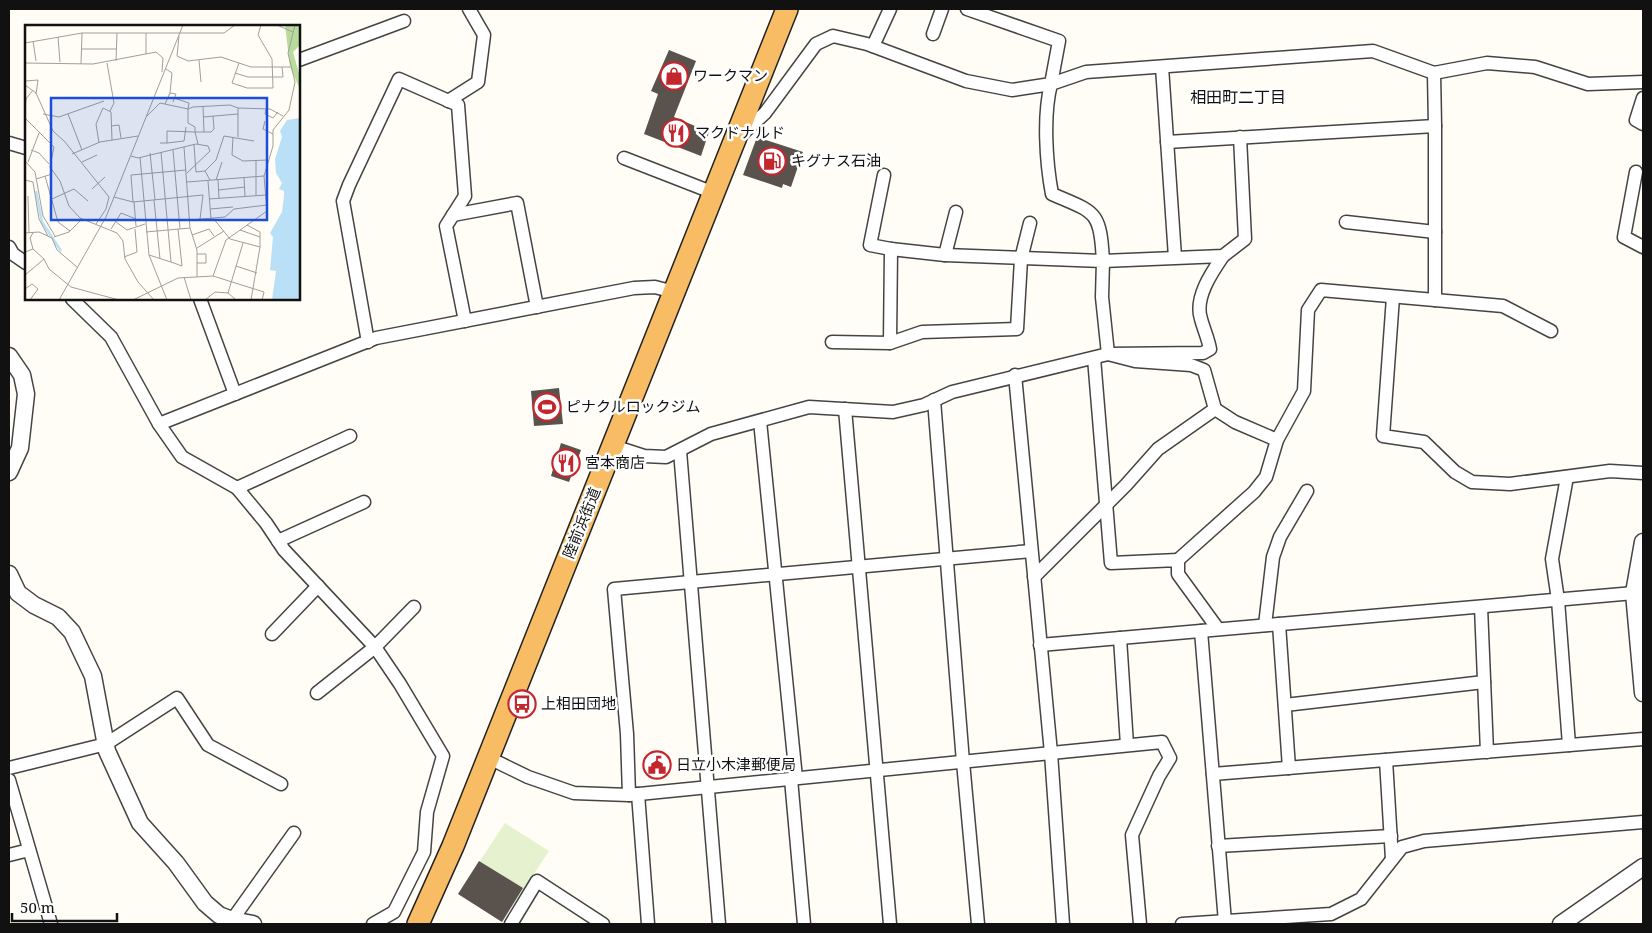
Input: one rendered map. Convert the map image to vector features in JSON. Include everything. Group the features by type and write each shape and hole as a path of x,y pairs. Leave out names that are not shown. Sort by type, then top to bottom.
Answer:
{"highway":[{"name":"陸前浜街道","path":"418,924 453,846 486,757 788,9"}],"street":[{"path":"448,101 478,82 484,35 469,9"},
{"path":"873,46 890,9"},
{"path":"933,34 942,9"},
{"path":"967,9 1059,42 1048,96 1047,146 1052,194 1086,209 1099,222 1103,261 1102,297 1108,354"},
{"path":"300,60 404,21"},
{"path":"735,141 766,113 816,44 833,36 873,46 966,81 1012,90 1051,84 1086,72 1373,51 1434,73 1487,63 1535,67 1588,84 1643,82"},
{"path":"1162,67 1175,257"},
{"path":"1434,73 1436,300"},
{"path":"368,342 343,201 399,79 458,105 465,196 446,226 464,321"},
{"path":"1643,98 1636,120 1643,124"},
{"path":"1167,142 1434,126"},
{"path":"613,446 657,458 680,452 712,434 809,407 893,412 934,400 952,392 1015,375 1108,354 1203,353 1210,350 1208,333 1200,317 1202,298 1210,276 1223,256 1245,240 1240,137"},
{"path":"9,143 25,148"},
{"path":"624,158 714,192"},
{"path":"1636,172 1624,237 1643,247"},
{"path":"884,175 870,245 945,255 1021,259 1103,261 1223,256"},
{"path":"453,215 517,203 537,307"},
{"path":"945,255 956,212"},
{"path":"1346,222 1435,232"},
{"path":"832,342 890,343 922,332 1017,329 1021,259 1030,223"},
{"path":"9,247 13,254 25,262"},
{"path":"890,343 891,249"},
{"path":"159,424 368,342 634,288 655,287 674,292"},
{"path":"1094,358 1108,503 1111,563 1178,560 1254,492 1266,477 1277,440 1304,392 1308,310 1321,290 1503,306 1551,330"},
{"path":"1393,297 1383,436 1424,442 1455,472 1472,482 1510,484 1610,471 1643,473"},
{"path":"73,300 111,337 159,424 182,457 237,488 278,541 375,647 400,684 443,756 427,812 424,852 394,912 373,924"},
{"path":"200,300 236,394"},
{"path":"1108,354 1135,361 1191,365 1204,370 1215,409 1235,422 1277,440"},
{"path":"9,356 22,375 26,394 20,448 9,472"},
{"path":"1015,375 1051,753 1063,924"},
{"path":"934,400 962,762 978,924"},
{"path":"844,409 890,924"},
{"path":"1034,577 1108,503 1158,449 1215,409"},
{"path":"760,421 776,574 804,924"},
{"path":"237,488 350,436"},
{"path":"680,452 719,924"},
{"path":"1567,477 1552,559 1558,600 1569,745"},
{"path":"1265,626 1273,558 1280,537 1307,491"},
{"path":"278,541 364,502"},
{"path":"1643,542 1634,593 1643,694"},
{"path":"648,924 627,734 614,589 1031,551"},
{"path":"1178,560 1178,574 1218,629"},
{"path":"10,580 18,593 34,605 58,617 72,632 93,676 106,744 140,823 176,863 205,903 220,914 243,923 294,833"},
{"path":"272,634 318,586"},
{"path":"1040,645 1634,593"},
{"path":"317,693 375,647 414,607"},
{"path":"1481,607 1487,752"},
{"path":"1279,624 1289,768"},
{"path":"1201,631 1225,922"},
{"path":"1120,638 1127,746"},
{"path":"1285,705 1484,682"},
{"path":"9,768 106,744 177,698 208,746 281,784"},
{"path":"1213,774 1643,739"},
{"path":"486,757 528,777 574,793 634,794 1162,742 1170,758 1159,776 1132,835 1140,924"},
{"path":"1386,760 1392,859"},
{"path":"9,780 51,924"},
{"path":"1182,924 1244,922 1331,914 1361,899 1402,847 1424,841 1643,822"},
{"path":"1218,846 1390,836"},
{"path":"9,855 29,850"},
{"path":"1561,924 1643,867"},
{"path":"511,924 537,881 603,924"}],"green space":[{"path":"505,823 549,851 502,922 458,894"}],"building":[{"path":"669,50 696,61 674,117 709,132 701,156 644,134 658,94 651,91"},
{"path":"757,137 803,152 791,187 783,184 782,188 743,175"},
{"name":"ピナクルロックジム","path":"559,388 563,424 534,426 531,391"},
{"name":"宮本商店","path":"561,443 581,450 569,482 551,476"},
{"path":"649,755 665,756 665,775 651,774"},
{"path":"479,861 523,888 502,922 458,894"}],"place":[{"name":"ワークマン","path":"674,76"},
{"name":"マクドナルド","path":"676,133"},
{"name":"キグナス石油","path":"772,161"},
{"name":"ピナクルロックジム","path":"547,407"},
{"name":"宮本商店","path":"566,463"},
{"name":"上相田団地","path":"522,704"},
{"name":"日立小木津郵便局","path":"657,765"}],"district":[{"name":"相田町二丁目","path":"1238,97"}]}
